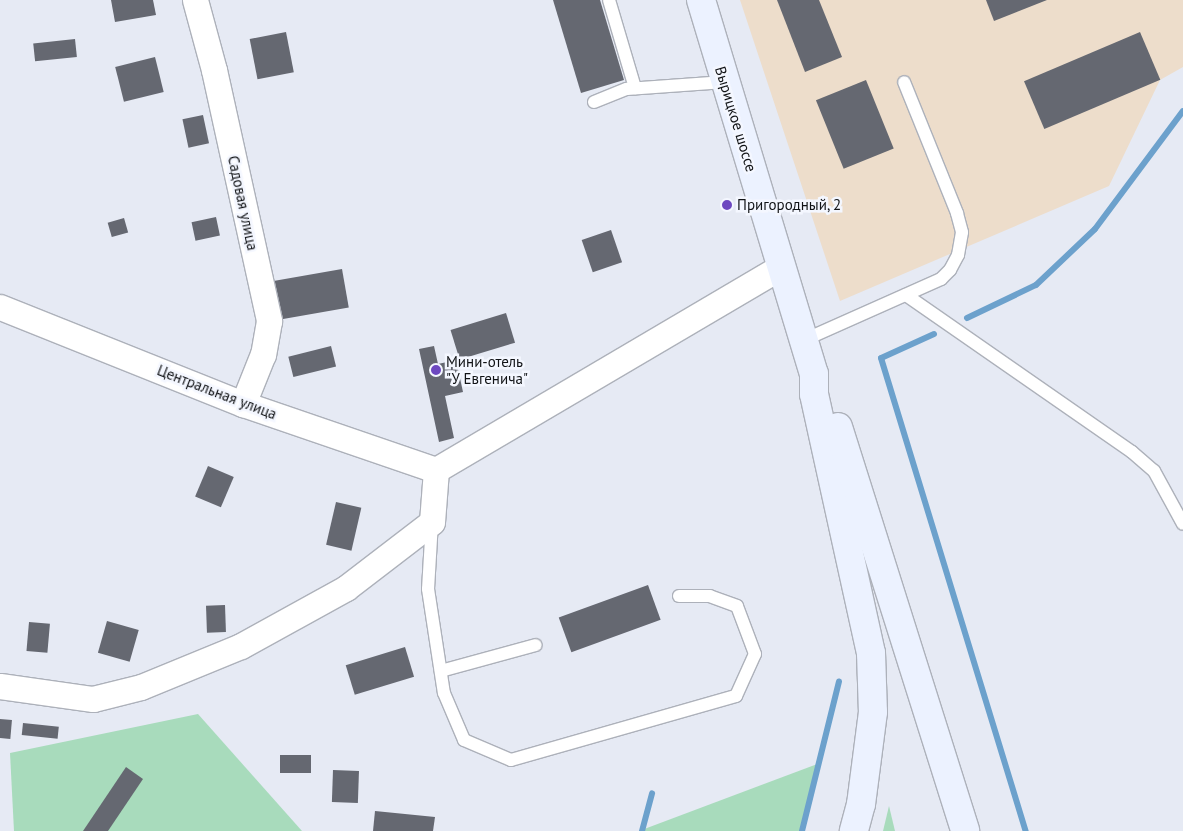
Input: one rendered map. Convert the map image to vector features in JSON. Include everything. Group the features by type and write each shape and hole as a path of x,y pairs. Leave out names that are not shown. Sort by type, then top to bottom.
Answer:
{"main road":[{"name":"Вырицкое шоссе","path":"701,0 724,82 804,340 814,384"},
{"path":"814,384 827,393 965,831"},
{"path":"814,384 871,652 873,712 862,795 854,831"},
{"path":"814,384 951,831"},
{"path":"928,714 974,831"}],"street":[{"name":"Садовая улица","path":"195,0 214,70 268,321 263,354 243,404"},
{"path":"0,686 93,699 141,687 241,646 346,588 432,522 436,470 781,267"},
{"name":"Центральная улица","path":"0,307 243,404 436,470"}],"lane":[{"path":"610,0 635,88"},
{"path":"594,102 635,88 724,82"},
{"path":"804,340 941,279 950,270 958,255 962,232 904,82"},
{"path":"906,294 1132,452 1154,471 1183,524"},
{"path":"432,522 428,589 444,693 464,740 511,760 736,696 754,654 737,606 710,596 679,596"},
{"path":"441,671 536,645"}],"shaded area":[{"path":"740,0 1183,0 1183,67 1160,80 1109,186 840,301"}],"green space":[{"path":"198,714 302,831 14,831 10,753"},
{"path":"820,763 802,831 639,831"},
{"path":"889,806 895,831 883,831"}],"building":[{"path":"111,0 153,0 156,15 115,22"},
{"path":"553,0 600,0 624,80 581,93"},
{"path":"777,0 819,0 842,57 805,72"},
{"path":"986,0 1047,0 994,21"},
{"path":"286,32 294,72 258,79 250,39"},
{"path":"1140,32 1160,80 1044,129 1024,81"},
{"path":"75,39 77,57 35,61 33,43"},
{"path":"155,57 164,92 124,102 115,67"},
{"path":"866,80 894,149 844,169 816,100"},
{"path":"203,115 209,143 188,148 182,119"},
{"path":"216,217 220,236 195,241 192,222"},
{"path":"124,218 128,232 112,237 108,223"},
{"path":"611,230 622,262 593,272 582,240"},
{"path":"342,269 349,307 279,320 272,281"},
{"path":"506,313 515,343 460,360 451,330"},
{"path":"331,346 336,366 293,377 288,357"},
{"path":"434,346 438,364 456,360 463,392 445,396 454,438 439,442 419,349"},
{"path":"208,466 234,477 221,507 195,496"},
{"path":"336,502 361,508 351,551 326,545"},
{"path":"648,585 661,620 571,652 559,617"},
{"path":"225,605 226,632 207,633 206,606"},
{"path":"107,621 139,630 130,662 98,653"},
{"path":"29,622 50,624 47,653 26,651"},
{"path":"405,647 414,677 355,695 346,665"},
{"path":"0,719 12,720 10,739 0,738"},
{"path":"23,723 59,727 58,739 22,735"},
{"path":"280,755 311,755 311,773 280,773"},
{"path":"126,767 143,779 108,831 83,831"},
{"path":"333,770 359,771 358,803 332,802"},
{"path":"375,811 435,817 433,831 373,831"}],"waterway":[{"path":"967,318 1036,285 1095,229 1183,111"},
{"path":"934,334 881,358 1026,831"},
{"path":"802,831 839,681"},
{"path":"642,831 652,793"}],"place":[{"name":"Пригородный, 2","path":"727,205"},
{"name":"Мини-отель \"У Евгенича\"","path":"436,370"}]}
